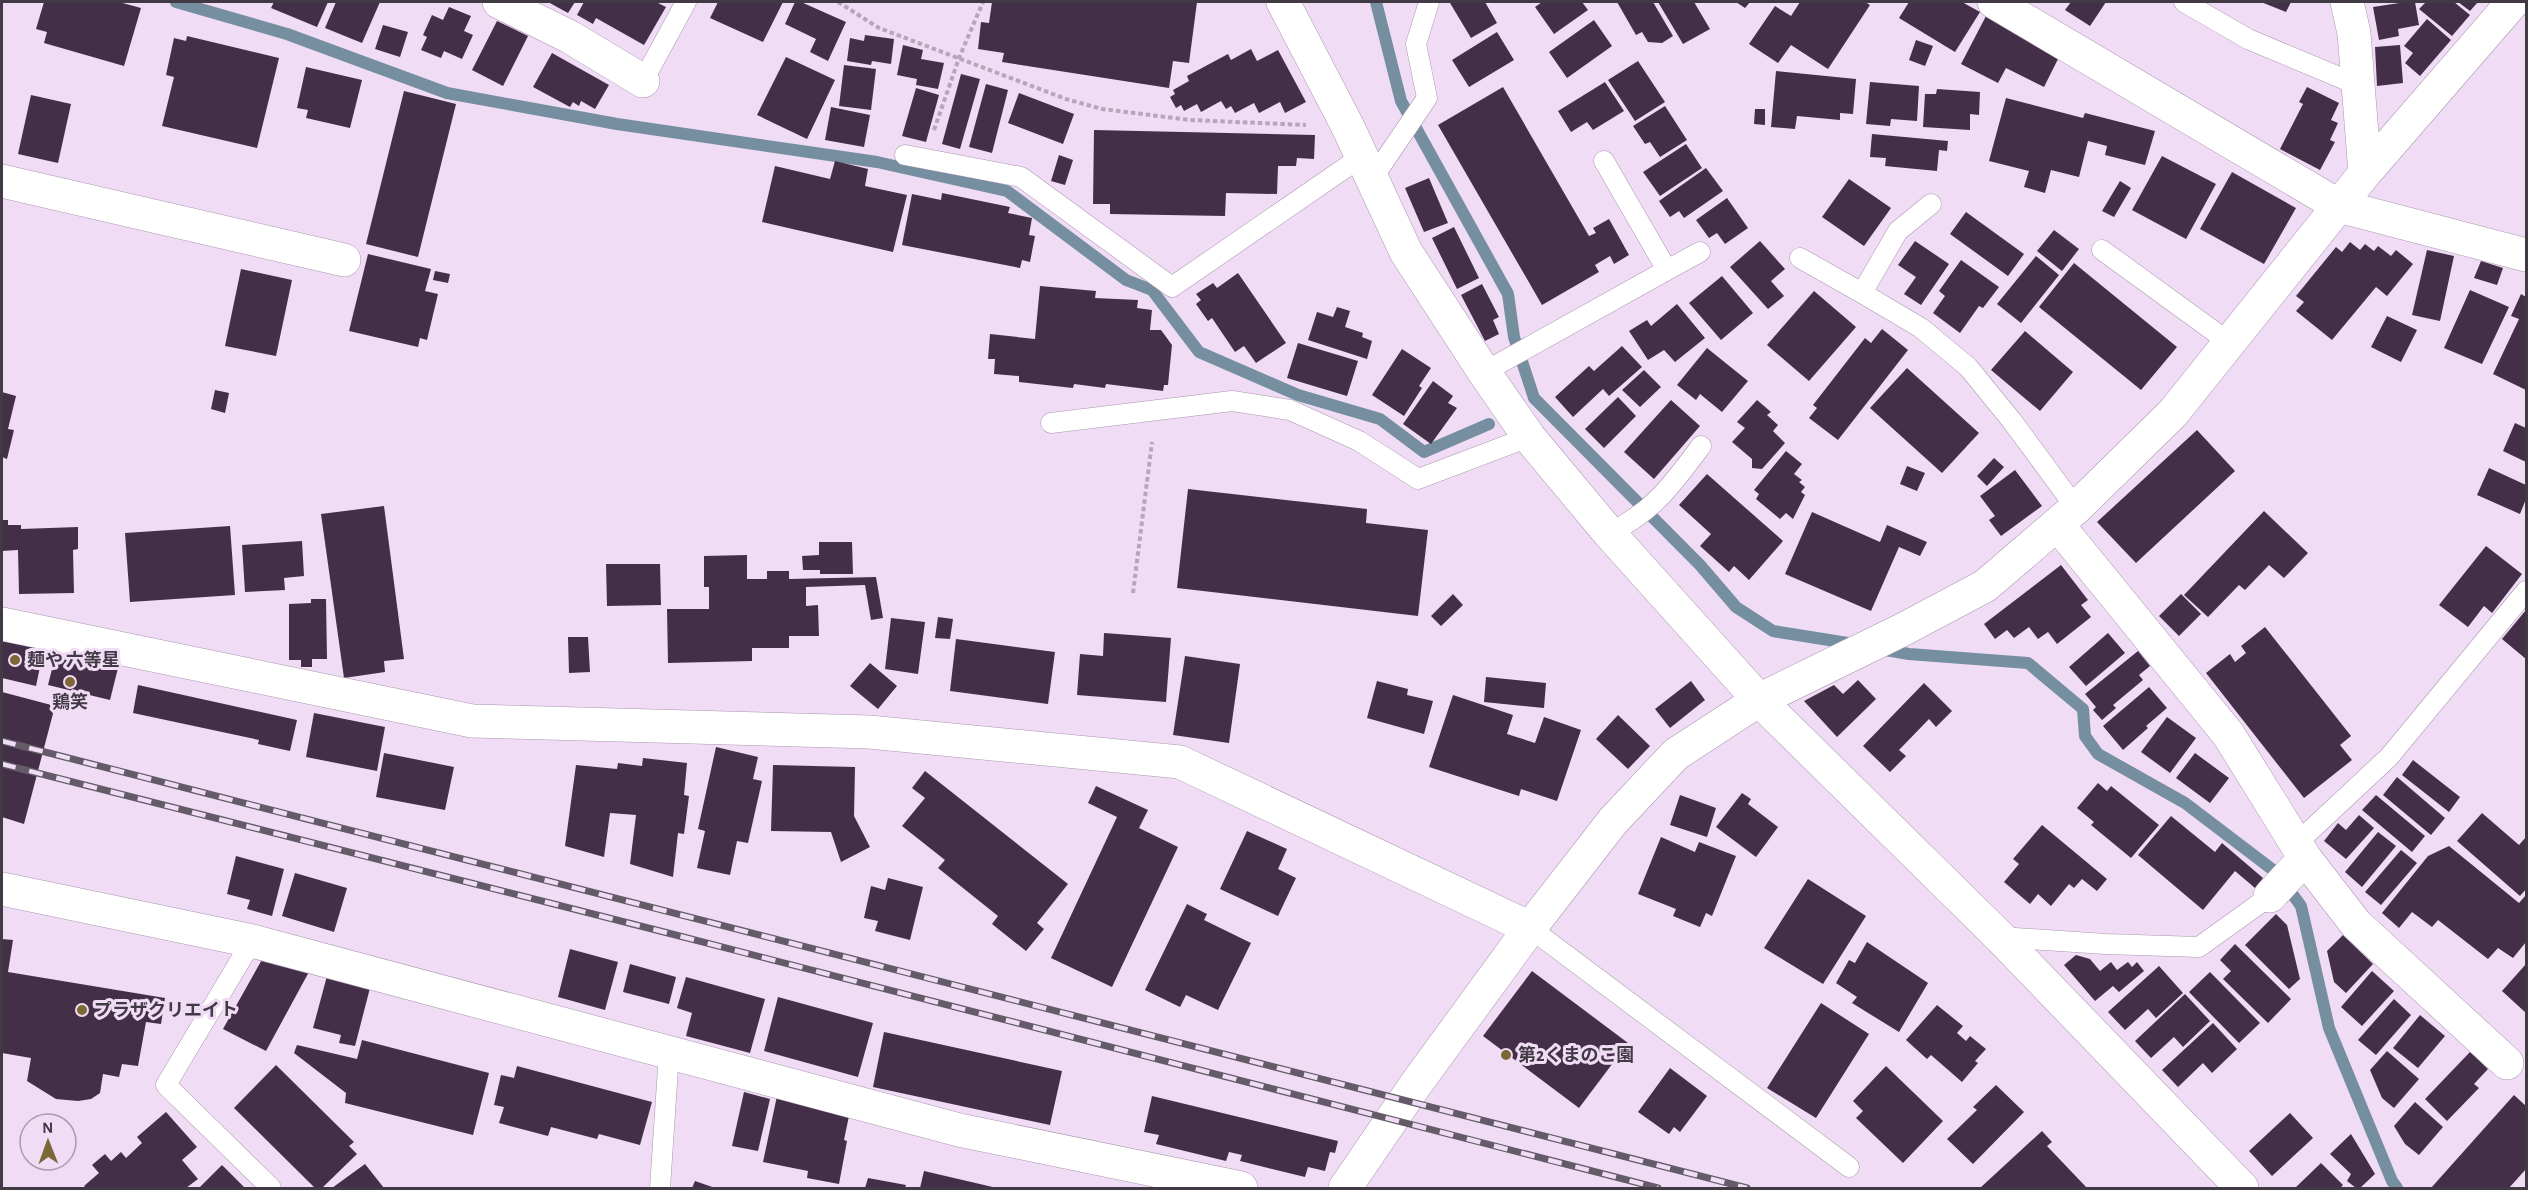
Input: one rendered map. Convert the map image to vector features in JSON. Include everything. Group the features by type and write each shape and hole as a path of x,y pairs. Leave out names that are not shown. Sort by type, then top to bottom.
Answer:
{"street":[{"path":"499,2 570,37 643,81"},
{"path":"1283,2 1348,127 1406,252 1493,368 1529,437 1619,528 1759,699 2000,937 2242,1188"},
{"path":"1994,2 2339,206 2526,255"},
{"path":"2347,2 2354,33 2365,173"},
{"path":"1345,1188 1416,1084 1530,928 1613,821 1676,754 1759,699 1902,630 1985,586 2067,516 2173,413 2365,173 2513,2"},
{"path":"2,182 345,260"},
{"path":"2067,516 2228,734 2291,868 2356,924 2507,1063"},
{"path":"2,624 472,721 869,732 1180,762 1530,928"},
{"path":"2,889 252,941 959,1130 1241,1188"}],"lane":[{"path":"643,81 686,2"},
{"path":"915,157 1022,177 1172,287 1366,168 1401,133 1426,98 1416,44 1430,2"},
{"path":"2184,2 2248,39 2358,85"},
{"path":"1604,160 1667,270"},
{"path":"1862,293 1898,231 1931,204"},
{"path":"2102,250 2230,343"},
{"path":"1493,368 1700,252"},
{"path":"1800,258 1921,328 1968,367 2012,421 2067,516"},
{"path":"1051,423 1232,401 1290,410 1359,441 1418,480 1529,437"},
{"path":"1619,528 1665,495 1701,446"},
{"path":"2000,937 2199,948 2291,868 2389,757 2526,591"},
{"path":"1530,928 1849,1167"},
{"path":"252,941 166,1085 271,1188"},
{"path":"660,1188 669,1053"}],"path":[{"path":"838,2 879,28 1066,99 1102,109 1190,120 1348,127"},
{"path":"915,157 983,2"},
{"path":"1133,593 1156,412"}],"building":[{"path":"44,2 119,2 141,8 124,66 44,43 47,32 36,29"},
{"path":"274,2 328,2 317,27 271,8"},
{"path":"336,2 380,2 362,43 325,28"},
{"path":"548,2 575,2 568,13"},
{"path":"584,2 656,2 666,7 644,45 596,18 593,24 577,15"},
{"path":"718,2 783,2 763,42 710,18"},
{"path":"795,2 801,2 846,22 828,61 810,52 816,39 785,24"},
{"path":"992,2 1197,2 1189,63 1173,61 1169,88 1002,62 1004,53 978,49 981,22 989,23"},
{"path":"1485,2 1497,23 1471,38 1450,3"},
{"path":"1542,2 1582,2 1588,10 1554,34 1535,7"},
{"path":"1617,2 1653,2 1673,36 1662,43 1648,42 1642,32 1636,35"},
{"path":"1658,2 1694,2 1710,29 1683,44"},
{"path":"1736,2 1750,2 1745,8"},
{"path":"1800,2 1865,2 1870,5 1828,69 1791,45 1778,63 1749,44 1775,6 1791,16"},
{"path":"1909,2 1962,2 1980,12 1955,52 1899,18"},
{"path":"2071,2 2106,2 2090,26 2065,10"},
{"path":"2261,2 2291,2 2286,12"},
{"path":"2415,2 2419,25 2398,29 2399,36 2379,40 2373,7"},
{"path":"2426,2 2454,2 2470,15 2452,36 2419,9"},
{"path":"2458,2 2478,2 2470,11"},
{"path":"449,7 471,16 464,31 473,35 462,59 444,51 441,58 421,50 427,37 423,35 432,15 443,20"},
{"path":"1986,16 2061,53 2044,87 2006,68 1998,83 1961,64"},
{"path":"2427,19 2451,40 2420,76 2405,63 2413,53 2404,46"},
{"path":"1594,20 1612,46 1567,78 1549,52"},
{"path":"497,21 528,36 503,86 472,70"},
{"path":"383,25 408,32 400,57 375,49"},
{"path":"1497,32 1514,60 1469,87 1452,60"},
{"path":"865,35 894,39 891,64 872,61 871,65 847,61 850,38 864,41"},
{"path":"187,36 279,58 257,148 162,126 174,77 166,75 174,38 186,41"},
{"path":"1916,40 1933,46 1925,66 1909,60"},
{"path":"903,45 923,50 921,59 944,63 938,89 916,85 917,79 897,75"},
{"path":"2400,45 2403,83 2377,86 2375,47"},
{"path":"1251,49 1257,61 1278,50 1306,102 1285,113 1280,102 1259,113 1254,103 1235,113 1231,106 1226,109 1221,101 1201,112 1197,104 1184,111 1181,105 1176,108 1170,97 1175,94 1173,90 1189,81 1187,76 1228,54 1231,60"},
{"path":"552,53 609,85 595,109 581,101 579,106 573,102 570,107 533,87"},
{"path":"786,57 835,80 807,139 757,115"},
{"path":"1638,61 1665,102 1635,121 1608,80"},
{"path":"844,65 876,69 871,110 839,106"},
{"path":"306,67 362,80 350,128 306,118 308,110 297,108"},
{"path":"1776,71 1856,79 1853,114 1840,113 1840,120 1797,116 1795,129 1771,127"},
{"path":"961,74 980,79 960,149 942,144"},
{"path":"1605,82 1624,111 1593,130 1587,122 1571,132 1558,111"},
{"path":"1870,82 1919,86 1917,121 1891,119 1890,126 1866,124"},
{"path":"986,84 1008,90 992,153 969,147"},
{"path":"1503,87 1589,236 1596,233 1593,228 1609,219 1629,255 1614,264 1610,256 1595,265 1599,272 1542,305 1438,125"},
{"path":"2307,87 2339,103 2331,120 2338,123 2330,140 2335,142 2320,170 2280,149 2303,104 2299,102"},
{"path":"916,88 939,95 926,142 902,136"},
{"path":"1937,89 1980,92 1979,115 1970,114 1970,130 1923,127 1925,94 1936,94"},
{"path":"404,91 456,104 418,257 366,244"},
{"path":"1019,93 1074,114 1063,144 1008,123"},
{"path":"31,95 71,104 58,163 18,154"},
{"path":"2006,98 2083,118 2085,113 2155,131 2145,165 2105,155 2107,146 2088,141 2079,177 2051,170 2045,193 2024,187 2029,171 1989,161"},
{"path":"1665,106 1687,140 1660,157 1650,142 1645,144 1633,126"},
{"path":"831,107 870,115 864,147 825,140"},
{"path":"1755,109 1765,109 1765,125 1754,124"},
{"path":"1094,130 1315,135 1314,159 1297,158 1296,166 1278,166 1277,194 1226,193 1225,216 1110,214 1110,204 1093,204"},
{"path":"1872,134 1948,141 1947,151 1939,150 1937,171 1885,166 1886,158 1870,157"},
{"path":"1686,144 1702,168 1660,196 1643,172"},
{"path":"1059,155 1073,160 1065,185 1051,181"},
{"path":"2162,156 2216,184 2186,239 2132,210"},
{"path":"835,161 868,169 865,186 907,195 893,252 762,222 775,166 830,179"},
{"path":"1706,168 1723,191 1684,218 1679,211 1670,217 1659,201"},
{"path":"2232,172 2296,208 2264,264 2200,229"},
{"path":"1429,178 1448,223 1424,232 1405,188"},
{"path":"1849,179 1891,208 1864,246 1822,217"},
{"path":"2120,181 2131,188 2114,217 2102,211"},
{"path":"942,193 1010,207 1008,213 1032,218 1029,235 1035,236 1030,262 1022,260 1020,268 902,245 912,194 941,200"},
{"path":"1727,198 1748,228 1725,244 1717,233 1709,238 1696,220"},
{"path":"1966,212 2024,254 2008,276 1950,234"},
{"path":"1454,227 1479,278 1457,289 1432,238"},
{"path":"2054,230 2079,249 2062,271 2037,251"},
{"path":"1760,241 1785,269 1771,281 1784,296 1768,309 1730,267"},
{"path":"1915,241 1949,264 1921,305 1904,294 1916,277 1898,265"},
{"path":"2350,242 2360,250 2365,244 2374,251 2378,246 2391,256 2396,250 2413,264 2387,296 2376,287 2332,340 2296,311 2304,302 2296,296 2336,247 2342,252"},
{"path":"2427,250 2454,256 2440,321 2412,315"},
{"path":"368,254 431,269 425,291 438,294 427,340 420,338 418,347 349,331"},
{"path":"2036,256 2059,275 2021,323 1997,304"},
{"path":"1961,260 1999,287 1983,308 1979,306 1960,333 1933,313 1945,296 1939,291"},
{"path":"2481,261 2503,268 2497,285 2474,278"},
{"path":"2074,263 2177,347 2141,390 2039,307"},
{"path":"241,269 292,280 276,356 225,346"},
{"path":"435,271 450,274 448,283 433,280"},
{"path":"1238,273 1286,343 1256,363 1244,346 1235,352 1212,318 1208,321 1196,304 1201,300 1196,294 1213,283 1217,288"},
{"path":"1722,276 1753,313 1721,340 1689,303"},
{"path":"1482,284 1499,317 1493,320 1499,334 1485,341 1461,295"},
{"path":"1040,286 1096,291 1095,298 1138,300 1137,308 1152,310 1150,330 1161,330 1172,345 1168,385 1164,385 1163,391 1106,384 1105,388 1074,384 1073,388 1019,382 1019,376 994,374 995,359 988,359 990,334 1035,339"},
{"path":"2470,290 2509,307 2482,364 2444,348"},
{"path":"1814,291 1856,327 1809,381 1767,345"},
{"path":"2521,294 2526,297 2526,390 2493,374 2519,319 2511,316"},
{"path":"1677,304 1705,338 1675,362 1664,350 1648,360 1629,331 1647,320 1651,326"},
{"path":"1337,307 1350,311 1345,327 1363,333 1362,337 1372,341 1367,359 1308,340 1317,312 1333,317"},
{"path":"2387,316 2417,330 2401,362 2371,347"},
{"path":"1882,329 1908,350 1838,440 1809,418 1817,408 1813,405 1865,338 1871,343"},
{"path":"2025,331 2073,372 2040,411 1991,370"},
{"path":"1298,343 1358,361 1347,396 1287,378"},
{"path":"1622,346 1642,367 1609,396 1603,389 1573,417 1555,397 1589,366 1594,371"},
{"path":"1707,348 1748,381 1722,412 1700,394 1696,400 1677,385"},
{"path":"1402,349 1431,368 1419,386 1422,388 1404,416 1372,395"},
{"path":"1907,368 1979,433 1942,473 1870,408"},
{"path":"1644,370 1661,387 1640,407 1622,390"},
{"path":"1433,381 1453,396 1448,403 1457,408 1431,444 1403,424"},
{"path":"215,390 229,393 225,413 211,409"},
{"path":"2,392 16,396 8,429 14,430 7,459 2,457"},
{"path":"1618,397 1636,416 1604,448 1585,429"},
{"path":"1671,400 1700,426 1654,479 1624,452"},
{"path":"1757,400 1771,412 1767,415 1778,425 1773,431 1785,443 1762,469 1752,468 1752,459 1732,442 1745,428 1737,422"},
{"path":"2515,423 2526,428 2526,462 2503,451"},
{"path":"2197,430 2235,471 2136,563 2097,522"},
{"path":"1786,451 1802,464 1794,474 1802,480 1799,482 1805,487 1801,492 1805,495 1793,519 1786,513 1780,519 1756,499 1759,494 1754,490"},
{"path":"1994,458 2004,467 1987,486 1977,476"},
{"path":"1907,466 1925,473 1917,491 1900,484"},
{"path":"2489,468 2526,485 2526,499 2520,514 2477,495"},
{"path":"2015,470 2042,506 2001,536 1989,520 1995,516 1980,496"},
{"path":"1707,474 1783,541 1749,580 1734,566 1729,572 1700,546 1711,534 1679,505"},
{"path":"1188,489 1367,509 1366,523 1428,530 1418,616 1177,588"},
{"path":"384,506 404,659 384,661 385,672 344,678 321,514"},
{"path":"2264,511 2308,553 2284,578 2269,565 2245,590 2239,585 2208,617 2184,595"},
{"path":"1812,512 1880,542 1887,525 1927,542 1920,556 1899,547 1871,611 1785,574"},
{"path":"2,520 8,520 8,525 21,525 21,529 78,527 78,549 73,550 74,593 19,594 18,550 2,551"},
{"path":"230,526 235,595 130,602 125,533"},
{"path":"302,541 304,576 284,578 285,590 245,592 242,545"},
{"path":"819,542 852,542 853,574 820,574 820,570 803,570 802,556 819,555"},
{"path":"2486,546 2522,574 2492,613 2484,606 2468,627 2439,605"},
{"path":"747,555 747,579 767,579 767,571 789,571 789,579 876,577 883,618 871,620 865,585 806,587 806,606 818,605 819,636 789,636 789,648 752,648 752,661 668,663 667,609 709,609 709,587 704,587 704,556"},
{"path":"606,564 660,564 661,605 607,606"},
{"path":"2061,565 2088,600 2081,605 2091,617 2057,644 2048,632 2038,639 2029,627 2014,638 2007,630 1995,639 1984,624"},
{"path":"1453,594 1463,605 1441,626 1431,616"},
{"path":"2181,594 2201,614 2179,636 2159,616"},
{"path":"311,599 326,599 327,659 312,659 312,667 301,667 301,660 289,660 289,604 311,603"},
{"path":"2526,610 2526,659 2502,639"},
{"path":"938,617 953,619 950,639 935,638"},
{"path":"891,618 925,622 918,674 885,669"},
{"path":"2265,627 2351,736 2340,745 2352,760 2304,798 2206,673 2230,654 2235,662 2246,653 2241,646"},
{"path":"1104,633 1171,638 1166,702 1077,695 1080,654 1103,656"},
{"path":"2108,633 2125,653 2086,686 2069,667"},
{"path":"568,637 588,637 590,672 569,673"},
{"path":"2,639 44,648 36,686 2,678"},
{"path":"956,639 1055,652 1048,704 950,691"},
{"path":"2138,651 2150,666 2139,675 2143,680 2113,705 2116,708 2102,720 2093,710 2096,707 2085,694"},
{"path":"56,653 118,668 110,700 48,685"},
{"path":"1185,656 1240,664 1229,743 1173,735"},
{"path":"870,663 897,686 878,709 850,686"},
{"path":"1486,677 1546,683 1544,708 1484,702"},
{"path":"1858,680 1876,699 1837,737 1804,701 1834,685 1843,694"},
{"path":"1377,681 1408,689 1407,695 1433,701 1424,734 1367,718"},
{"path":"1691,681 1705,700 1670,728 1655,709"},
{"path":"1924,683 1952,711 1936,727 1929,719 1899,750 1906,756 1890,772 1863,746"},
{"path":"138,685 297,720 290,751 258,744 259,740 133,713"},
{"path":"2149,687 2167,708 2123,750 2103,726"},
{"path":"2,692 55,706 24,824 2,817"},
{"path":"1453,695 1513,715 1507,734 1535,743 1544,717 1581,730 1557,801 1521,789 1519,796 1429,767"},
{"path":"314,713 385,727 377,771 306,757"},
{"path":"1618,715 1650,746 1628,769 1596,739"},
{"path":"2167,717 2196,738 2170,773 2141,752"},
{"path":"716,747 758,757 753,779 762,781 748,843 737,841 730,875 697,868 705,831 698,829"},
{"path":"384,753 454,767 445,810 376,797"},
{"path":"2195,753 2229,778 2210,803 2176,778"},
{"path":"643,758 687,763 684,795 689,796 684,834 678,833 673,877 630,864 636,815 610,813 604,857 565,846 576,765 617,769 618,763 642,766"},
{"path":"2413,760 2460,797 2449,812 2402,775"},
{"path":"773,765 855,767 854,816 870,847 841,862 831,832 771,831"},
{"path":"925,771 1068,884 1037,923 1044,929 1026,951 992,924 998,916 938,868 945,860 902,826 925,798 912,788"},
{"path":"2397,777 2445,818 2431,835 2383,795"},
{"path":"2098,783 2107,791 2111,786 2159,825 2131,858 2091,825 2094,822 2077,808"},
{"path":"1096,786 1148,810 1139,828 1178,847 1112,987 1051,958 1117,817 1088,803"},
{"path":"1742,793 1751,799 1748,804 1778,827 1756,857 1716,827"},
{"path":"1680,795 1716,808 1707,837 1670,825"},
{"path":"2376,795 2425,836 2412,852 2362,810"},
{"path":"2482,813 2519,845 2526,837 2526,889 2520,896 2457,841"},
{"path":"2359,815 2374,828 2346,859 2324,841 2338,823 2346,830"},
{"path":"2171,816 2215,852 2222,843 2263,878 2255,888 2235,871 2203,910 2138,855"},
{"path":"2042,825 2107,879 2097,891 2082,879 2074,888 2069,884 2051,906 2038,894 2030,904 2004,882 2019,864 2013,859"},
{"path":"1247,831 1287,849 1278,869 1296,878 1278,916 1220,889"},
{"path":"2378,832 2396,846 2362,887 2345,872"},
{"path":"1661,837 1695,852 1699,842 1736,856 1712,916 1706,913 1700,927 1673,916 1676,909 1638,894"},
{"path":"2449,846 2519,903 2526,895 2526,942 2513,958 2498,948 2488,959 2438,920 2432,927 2412,912 2399,928 2382,913 2428,856"},
{"path":"2401,850 2417,863 2381,905 2365,892"},
{"path":"236,856 284,869 272,916 247,909 250,900 227,894"},
{"path":"295,873 347,888 334,932 282,916"},
{"path":"888,878 923,887 910,940 875,931 878,921 864,918 871,886 885,890"},
{"path":"1808,879 1866,916 1823,984 1764,948"},
{"path":"1187,904 1207,914 1204,920 1251,943 1218,1010 1186,995 1180,1007 1145,990"},
{"path":"2276,914 2287,925 2300,979 2289,989 2245,945"},
{"path":"2343,935 2373,964 2346,993 2334,982 2327,951"},
{"name":"プラザクリエイト","path":"2,939 13,940 8,972 165,998 161,1024 146,1022 138,1066 122,1064 119,1077 103,1074 100,1093 91,1099 78,1101 56,1099 27,1081 31,1058 2,1053"},
{"path":"1867,942 1928,983 1899,1032 1852,1003 1857,997 1836,983 1849,960 1855,963"},
{"path":"2235,944 2291,999 2268,1023 2223,979 2231,971 2220,960"},
{"path":"570,949 618,962 605,1010 558,997"},
{"path":"2076,955 2090,959 2100,971 2111,962 2117,970 2128,962 2132,967 2137,962 2144,971 2119,992 2113,986 2095,1001 2064,965"},
{"path":"264,956 310,970 266,1051 223,1029"},
{"path":"630,964 676,977 669,1004 623,992"},
{"path":"2526,964 2526,1013 2502,991"},
{"path":"2159,966 2183,993 2156,1018 2148,1009 2125,1030 2108,1012"},
{"path":"1532,971 1628,1043 1579,1108 1483,1036"},
{"path":"2372,971 2394,991 2362,1026 2341,1007"},
{"path":"2210,972 2260,1023 2239,1043 2189,992"},
{"path":"327,976 370,988 355,1046 339,1043 341,1035 313,1028"},
{"path":"686,977 765,999 750,1053 686,1036 692,1013 677,1008"},
{"path":"2185,994 2210,1021 2183,1047 2174,1037 2151,1058 2135,1041"},
{"path":"778,997 873,1023 858,1077 764,1051"},
{"path":"2394,999 2411,1015 2376,1055 2358,1040"},
{"path":"1821,1003 1869,1034 1816,1118 1767,1088"},
{"path":"1937,1005 1963,1026 1957,1033 1966,1041 1970,1036 1986,1049 1975,1061 1978,1063 1962,1082 1931,1055 1927,1059 1906,1040"},
{"path":"2420,1015 2445,1036 2418,1068 2393,1048"},
{"path":"2213,1023 2237,1049 2212,1073 2203,1063 2178,1087 2162,1070"},
{"path":"884,1032 1062,1071 1050,1125 873,1087"},
{"path":"362,1040 489,1073 473,1135 345,1103 346,1093 294,1053 297,1045 357,1059"},
{"path":"2387,1051 2419,1079 2394,1108 2382,1098 2370,1070"},
{"path":"2470,1052 2488,1069 2474,1084 2479,1088 2447,1121 2425,1099"},
{"path":"276,1065 354,1142 349,1146 357,1154 322,1188 315,1188 234,1108"},
{"path":"517,1066 652,1102 640,1145 599,1134 597,1139 551,1127 548,1136 499,1123 504,1107 494,1105 501,1075 514,1078"},
{"path":"1886,1066 1943,1121 1903,1163 1856,1118 1863,1111 1853,1101"},
{"path":"1670,1068 1707,1096 1680,1132 1674,1127 1669,1134 1638,1112"},
{"path":"1996,1085 2024,1112 1973,1164 1947,1139 1977,1110 1973,1107"},
{"path":"744,1092 770,1099 758,1151 732,1146"},
{"path":"2514,1095 2526,1106 2526,1169 2509,1188 2431,1188"},
{"path":"777,1096 850,1111 839,1184 807,1178 808,1171 763,1162"},
{"path":"1152,1096 1338,1141 1335,1153 1330,1152 1325,1171 1308,1167 1305,1177 1240,1161 1242,1155 1229,1152 1226,1161 1156,1144 1159,1135 1144,1132"},
{"path":"2415,1102 2443,1127 2419,1155 2405,1144 2394,1126"},
{"path":"166,1112 197,1147 182,1160 198,1179 186,1188 86,1188 84,1186 99,1173 92,1165 105,1154 111,1161 121,1152 126,1158 142,1143 137,1137"},
{"path":"2290,1113 2313,1138 2272,1176 2249,1151"},
{"path":"2042,1131 2052,1142 2047,1146 2087,1188 1980,1188"},
{"path":"2351,1134 2375,1174 2360,1188 2356,1188 2347,1181 2351,1174 2330,1154"},
{"path":"2321,1163 2343,1185 2340,1188 2295,1188"},
{"path":"365,1164 384,1188 332,1188"},
{"path":"222,1165 245,1188 199,1188"},
{"path":"924,1171 997,1188 920,1188"},
{"path":"868,1178 906,1185 905,1188 865,1188"},
{"path":"695,1181 715,1188 692,1188"}],"waterway":[{"path":"176,2 287,34 447,93 617,124 877,162 1007,191 1126,280 1152,290 1199,352 1298,395 1380,419 1424,452 1489,424"},
{"path":"1376,2 1401,101 1508,294 1514,337 1534,398 1700,565 1736,607 1773,631 1854,644"},
{"path":"1880,649 1909,654 2028,663 2083,709 2085,736 2098,754 2185,803 2277,873 2301,906 2329,1028 2392,1181 2397,1188"}],"railway":[{"path":"2,741 1747,1188"},
{"path":"2,764 1658,1188"}],"place":[{"name":"麺や 六等星","path":"15,660"},
{"name":"鶏笑","path":"70,682"},
{"name":"プラザクリエイト","path":"82,1010"},
{"name":"第2くまのこ園","path":"1506,1055"}]}
